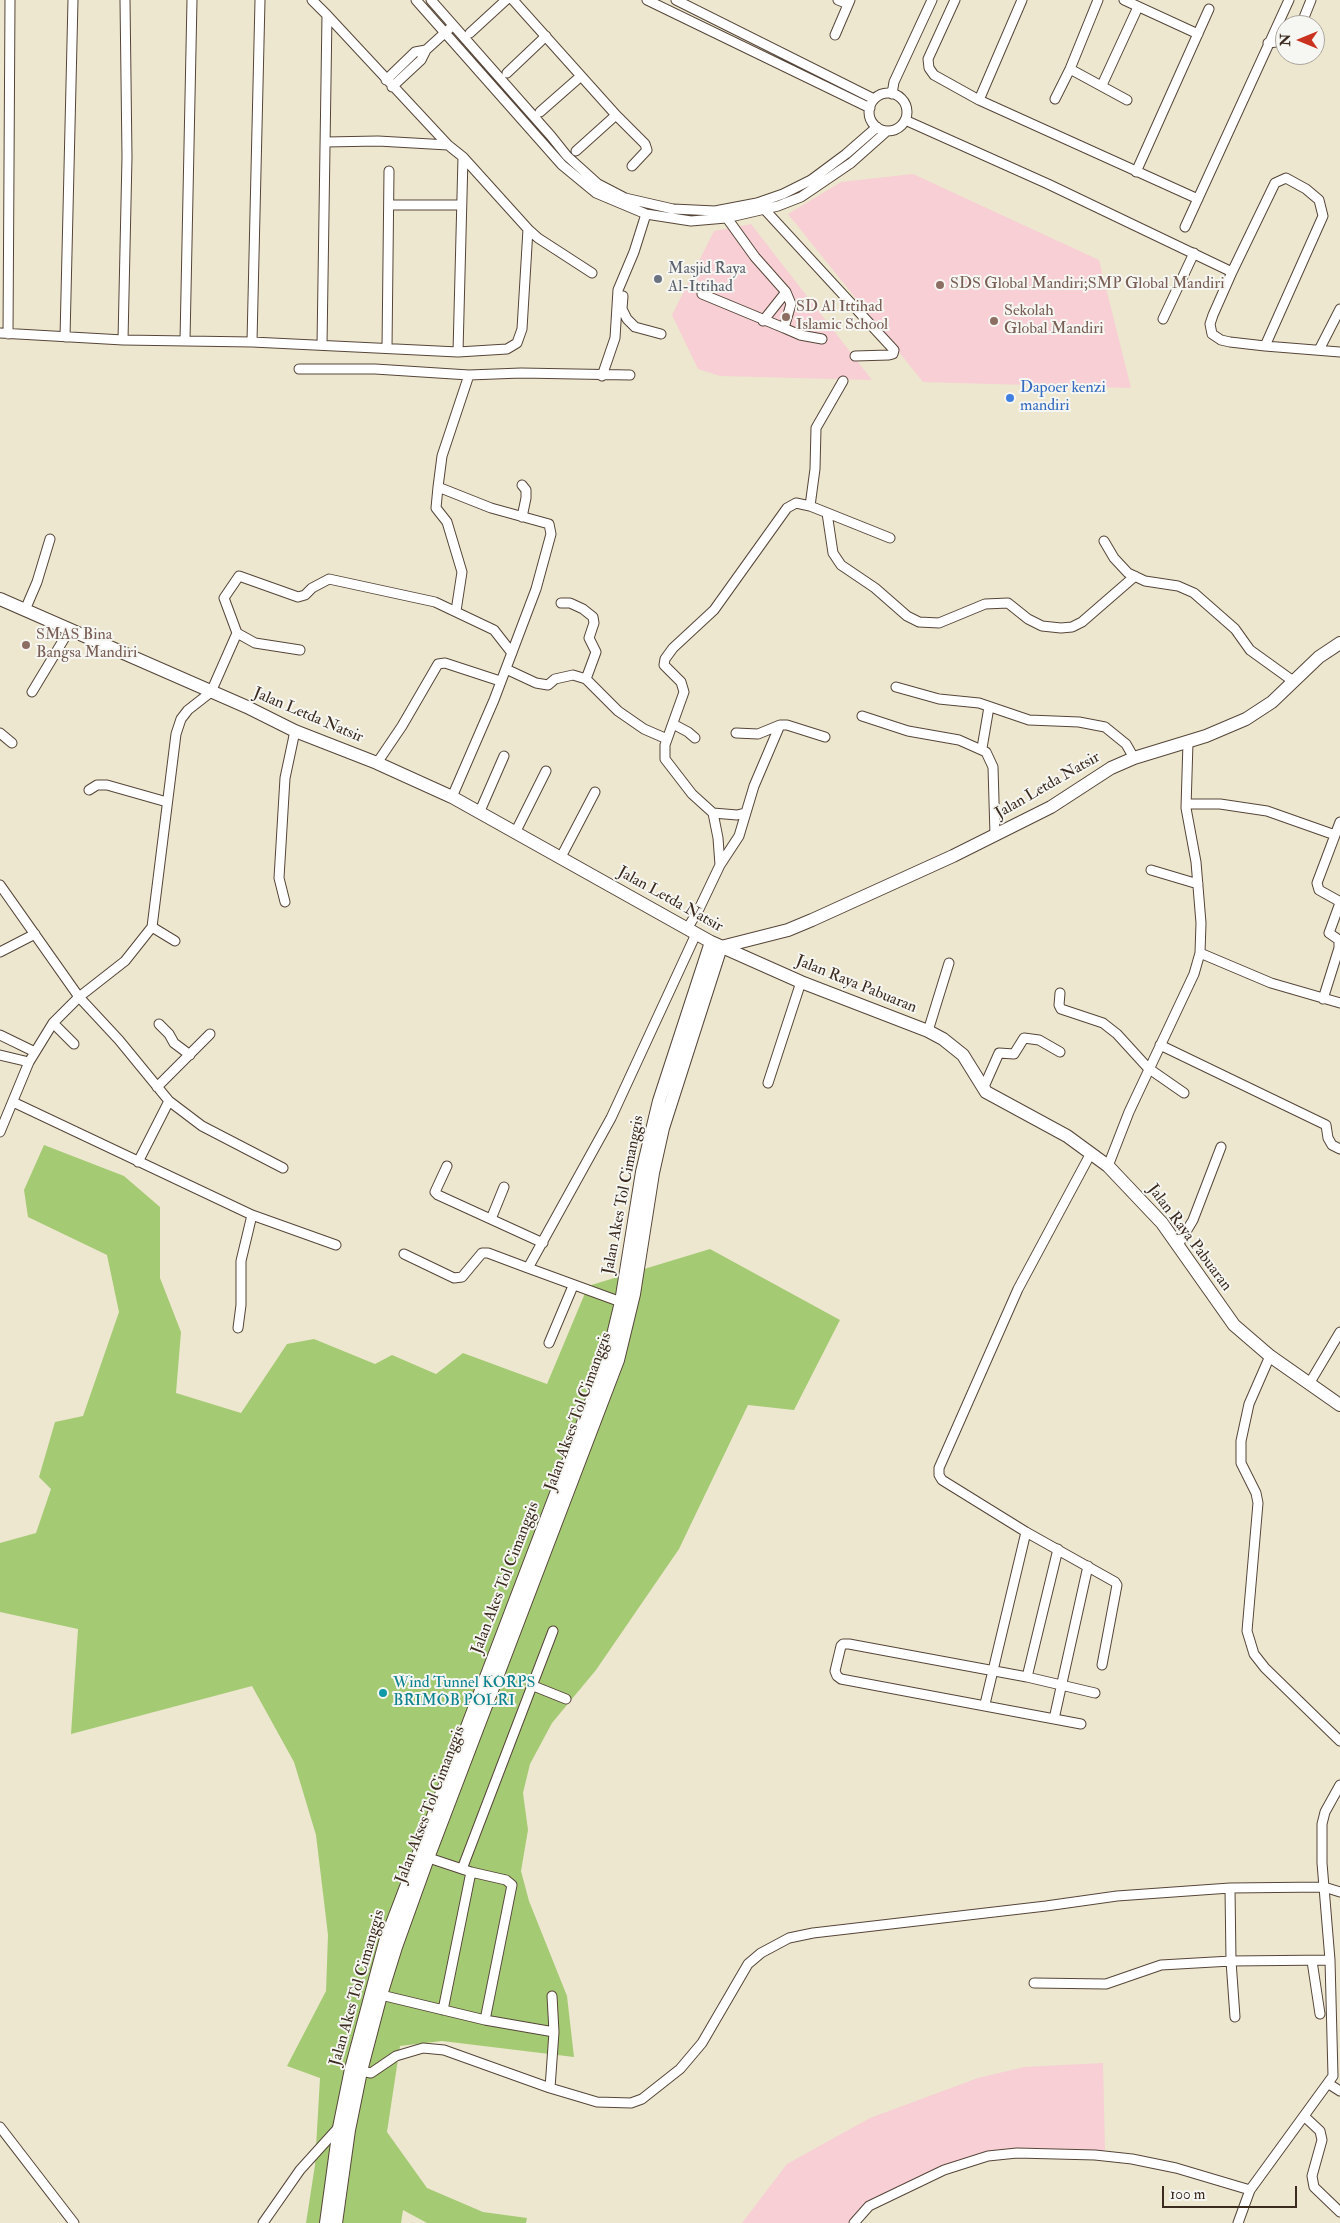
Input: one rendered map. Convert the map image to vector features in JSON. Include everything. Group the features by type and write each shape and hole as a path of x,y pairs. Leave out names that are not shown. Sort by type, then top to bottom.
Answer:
{"main road":[{"name":"Jalan Letda Natsir","path":"1,603 25,610 70,629 248,707 295,731 377,763 452,797 716,944 788,930 812,920 904,879 1051,806 1111,768 1134,758 1188,742 1233,725 1258,712 1319,657 1340,643"},
{"name":"Jalan Raya Pabuaran","path":"716,944 801,982 928,1031 952,1046 963,1055 983,1089 991,1096 1067,1136 1108,1166 1146,1204 1178,1245 1234,1325 1270,1356 1340,1405"},
{"name":"Jalan Akes Tol Cimanggis","path":"356,2070 385,1942 423,1856 607,1360 621,1302 642,1172 659,1101 716,944"},
{"name":"Jalan Akses Tol Cimanggis","path":"336,2223 344,2129 356,2070 423,1856 618,1360 634,1294 653,1174 663,1128 716,944"},
{"path":"326,2223 344,2129"}],"street":[{"path":"10,0 4,333 124,340 252,342 458,352 507,349 517,343 522,329 528,229"},
{"path":"65,337 73,0"},
{"path":"124,340 127,157 126,0"},
{"path":"185,341 192,0"},
{"path":"252,342 260,0"},
{"path":"312,0 528,229 538,238 592,272"},
{"path":"416,0 562,165 596,193 649,215 691,221 726,218 766,211 801,197 852,163 887,131 897,129 905,120 907,113 904,102 892,94 882,94 872,104 871,120 877,127 887,131"},
{"path":"431,0 567,156 598,184 625,198 665,208 694,210 721,210 757,203 784,194 811,180 834,164 877,127"},
{"path":"470,33 506,0"},
{"path":"513,0 616,115 647,146 647,150 632,166"},
{"path":"647,0 668,4 675,13 872,104"},
{"path":"834,35 849,2 838,0"},
{"path":"892,94 894,82 932,0"},
{"path":"955,0 928,59 929,68 934,75 979,100 1198,199"},
{"path":"979,100 1022,0"},
{"path":"1055,99 1070,69 1098,0"},
{"path":"1124,0 1198,34"},
{"path":"1304,15 1311,0"},
{"path":"675,13 681,1 872,104"},
{"path":"1185,228 1286,1"},
{"path":"1102,85 1138,7"},
{"path":"1136,172 1209,9"},
{"path":"322,345 327,14"},
{"path":"392,87 421,60 426,50 453,25"},
{"path":"508,73 546,36"},
{"path":"1268,43 1275,43"},
{"path":"386,80 415,52 426,50"},
{"path":"1070,69 1127,100"},
{"path":"540,112 581,76"},
{"path":"576,151 616,115"},
{"path":"905,120 1048,184 1232,272"},
{"path":"326,142 448,145"},
{"path":"458,352 462,157"},
{"path":"387,348 389,171"},
{"path":"1265,346 1323,216 1319,200 1292,180 1286,178 1275,183 1232,272 1210,324 1212,334 1221,340 1230,342 1265,346 1340,352"},
{"path":"389,205 460,205"},
{"path":"721,210 755,257 786,292 790,304 784,328"},
{"path":"766,211 894,350 889,355 855,356"},
{"path":"649,215 624,291 622,309 627,319 635,327 660,334"},
{"path":"602,376 615,338 618,290 649,215"},
{"path":"1163,319 1194,253"},
{"path":"763,321 786,292"},
{"path":"702,294 800,335 822,339"},
{"path":"1319,350 1340,308"},
{"path":"298,369 375,370 469,375 521,373 630,376"},
{"path":"456,611 462,572 446,522 436,508 442,456 469,375"},
{"path":"810,506 815,469 816,428 843,381"},
{"path":"522,485 526,490 526,498 522,517"},
{"path":"438,487 522,517 549,524 551,534 536,589 506,669 452,797"},
{"path":"720,865 718,838 713,813 692,794 665,759 667,739 684,692 681,682 664,664 668,654 714,610 787,508 796,504 810,506 890,538"},
{"path":"827,513 833,554 841,565 875,588 907,616 919,622 939,624 985,604 1008,603 1028,619 1042,626 1072,627 1082,622 1135,576"},
{"path":"25,610 37,582 50,539"},
{"path":"1104,541 1120,565 1135,576 1145,581 1178,586 1194,593 1235,629 1250,650 1293,681"},
{"path":"300,650 255,643 237,633 224,598 239,576 298,597 305,595 312,588 329,579 435,602 494,630 512,653"},
{"path":"561,603 576,606 593,616 594,623 589,638 596,652 586,679"},
{"path":"32,692 70,629"},
{"path":"0,1132 29,1062 53,1023 79,997 125,961 152,927 176,734 181,719 188,710 211,692 237,633"},
{"path":"377,763 402,726 438,664 445,663 500,681"},
{"path":"506,669 536,683 548,685 555,679 573,675 586,679 618,711 644,729 667,739"},
{"path":"896,687 925,696 979,704 1036,721 1079,722 1105,727 1126,744 1134,758"},
{"path":"982,748 989,707"},
{"path":"862,716 908,731 945,736 982,748 989,756 993,767 995,834"},
{"path":"673,724 695,738"},
{"path":"528,1268 611,1118 700,909 720,865 739,836 745,812 780,725"},
{"path":"736,733 758,734 780,725 798,727 825,737"},
{"path":"286,902 279,878 286,778 295,731"},
{"path":"0,733 12,744"},
{"path":"1108,1166 1148,1068 1196,969 1200,953 1201,923 1198,884 1186,804 1188,742"},
{"path":"480,811 504,756"},
{"path":"516,831 546,771"},
{"path":"89,790 97,785 107,784 167,802"},
{"path":"561,857 595,792"},
{"path":"1186,804 1220,804 1267,811 1335,835"},
{"path":"713,813 737,815 745,812"},
{"path":"1323,999 1339,948 1339,940 1329,932 1340,903 1319,890 1317,883 1340,822"},
{"path":"1151,870 1198,884"},
{"path":"0,885 79,997 119,1040 169,1101 202,1126 283,1168"},
{"path":"152,927 174,941"},
{"path":"0,952 35,934"},
{"path":"1200,953 1271,983 1340,1003"},
{"path":"928,1031 949,963"},
{"path":"768,1083 801,982"},
{"path":"1060,993 1059,1005 1061,1008 1103,1023 1117,1034 1148,1068 1184,1092"},
{"path":"53,1023 74,1044"},
{"path":"159,1024 169,1034 174,1043 190,1055"},
{"path":"157,1087 210,1034"},
{"path":"0,1035 35,1052"},
{"path":"983,1089 1000,1053 1014,1054 1024,1038 1039,1040 1060,1052"},
{"path":"1160,1045 1326,1125 1329,1141 1340,1149"},
{"path":"0,1055 29,1062"},
{"path":"138,1162 169,1101"},
{"path":"13,1102 252,1215 336,1245"},
{"path":"1178,1245 1193,1220 1221,1147"},
{"path":"1091,1153 1018,1289 939,1468 942,1480 1026,1532 1110,1578 1117,1585 1102,1665"},
{"path":"447,1166 435,1192 543,1243"},
{"path":"491,1219 504,1187"},
{"path":"238,1328 241,1306 241,1261 252,1215"},
{"path":"404,1254 454,1278 462,1277 482,1253 488,1253 573,1286 621,1302"},
{"path":"549,1343 573,1286"},
{"path":"1309,1384 1340,1332"},
{"path":"1270,1356 1249,1404 1241,1441 1242,1463 1256,1493 1258,1503 1247,1631 1254,1654 1265,1668 1340,1741"},
{"path":"985,1704 1026,1532"},
{"path":"1027,1677 1058,1549"},
{"path":"1054,1719 1088,1566"},
{"path":"462,1869 553,1631"},
{"path":"1081,1724 985,1704 840,1679 835,1671 841,1646 849,1644 1027,1677 1094,1693"},
{"path":"531,1685 566,1699"},
{"path":"1238,2223 1250,2190 1329,2084 1334,2072 1322,1824 1325,1812 1340,1785"},
{"path":"423,1856 471,1872 506,1880 512,1886 485,2020"},
{"path":"443,2010 471,1872"},
{"path":"356,2070 371,2073 396,2056 423,2048 444,2050 550,2088 597,2102 631,2103 642,2099 680,2069 702,2043 748,1964 789,1938 823,1932 1117,1896 1230,1888 1324,1887 1340,1892"},
{"path":"1230,1888 1230,1961 1236,2016"},
{"path":"1034,1983 1106,1984 1161,1965 1230,1961 1330,1960"},
{"path":"1312,1961 1320,2014"},
{"path":"381,1995 485,2020 554,2032"},
{"path":"550,2088 554,2032 552,1996"},
{"path":"1329,2084 1340,2091"},
{"path":"1305,2117 1320,2131 1322,2140 1312,2176 1314,2188 1340,2212"},
{"path":"0,2127 74,2223"},
{"path":"263,2223 300,2170 344,2129"},
{"path":"854,2223 869,2206 944,2170 988,2156 1017,2153 1096,2155 1132,2159 1176,2168 1250,2190"}],"shaded area":[{"name":"Sekolah Global Mandiri","path":"913,174 1099,260 1131,388 923,382 788,214 841,182"},
{"path":"751,224 872,380 720,376 698,369 672,315 714,231"},
{"path":"1103,2063 1105,2153 994,2153 938,2172 850,2219 851,2223 742,2223 787,2164 870,2118 978,2078 1024,2067"}],"green space":[{"path":"44,1145 124,1176 160,1207 160,1278 181,1332 176,1393 241,1413 287,1344 314,1339 375,1364 392,1355 436,1374 463,1353 547,1384 588,1286 710,1249 840,1320 794,1410 748,1405 679,1549 596,1670 552,1723 530,1764 523,1793 528,1830 521,1871 529,1901 567,1996 574,2057 442,2041 400,2046 387,2132 427,2188 483,2212 527,2218 526,2223 427,2223 403,2210 401,2223 306,2223 315,2165 320,2078 287,2066 326,1991 328,1935 316,1835 294,1762 252,1686 71,1734 78,1629 0,1612 0,1543 36,1533 51,1489 39,1477 55,1422 83,1416 119,1312 107,1255 28,1217 24,1190"}],"place":[{"name":"Masjid Raya Al-Ittihad","path":"658,279"},
{"name":"SDS Global Mandiri;SMP Global Mandiri","path":"940,285"},
{"name":"SD Al Ittihad Islamic School","path":"786,317"},
{"name":"Sekolah Global Mandiri","path":"994,321"},
{"name":"Dapoer kenzi mandiri","path":"1010,398"},
{"name":"SMAS Bina Bangsa Mandiri","path":"26,645"},
{"name":"Wind Tunnel KORPS BRIMOB POLRI","path":"383,1693"}]}
